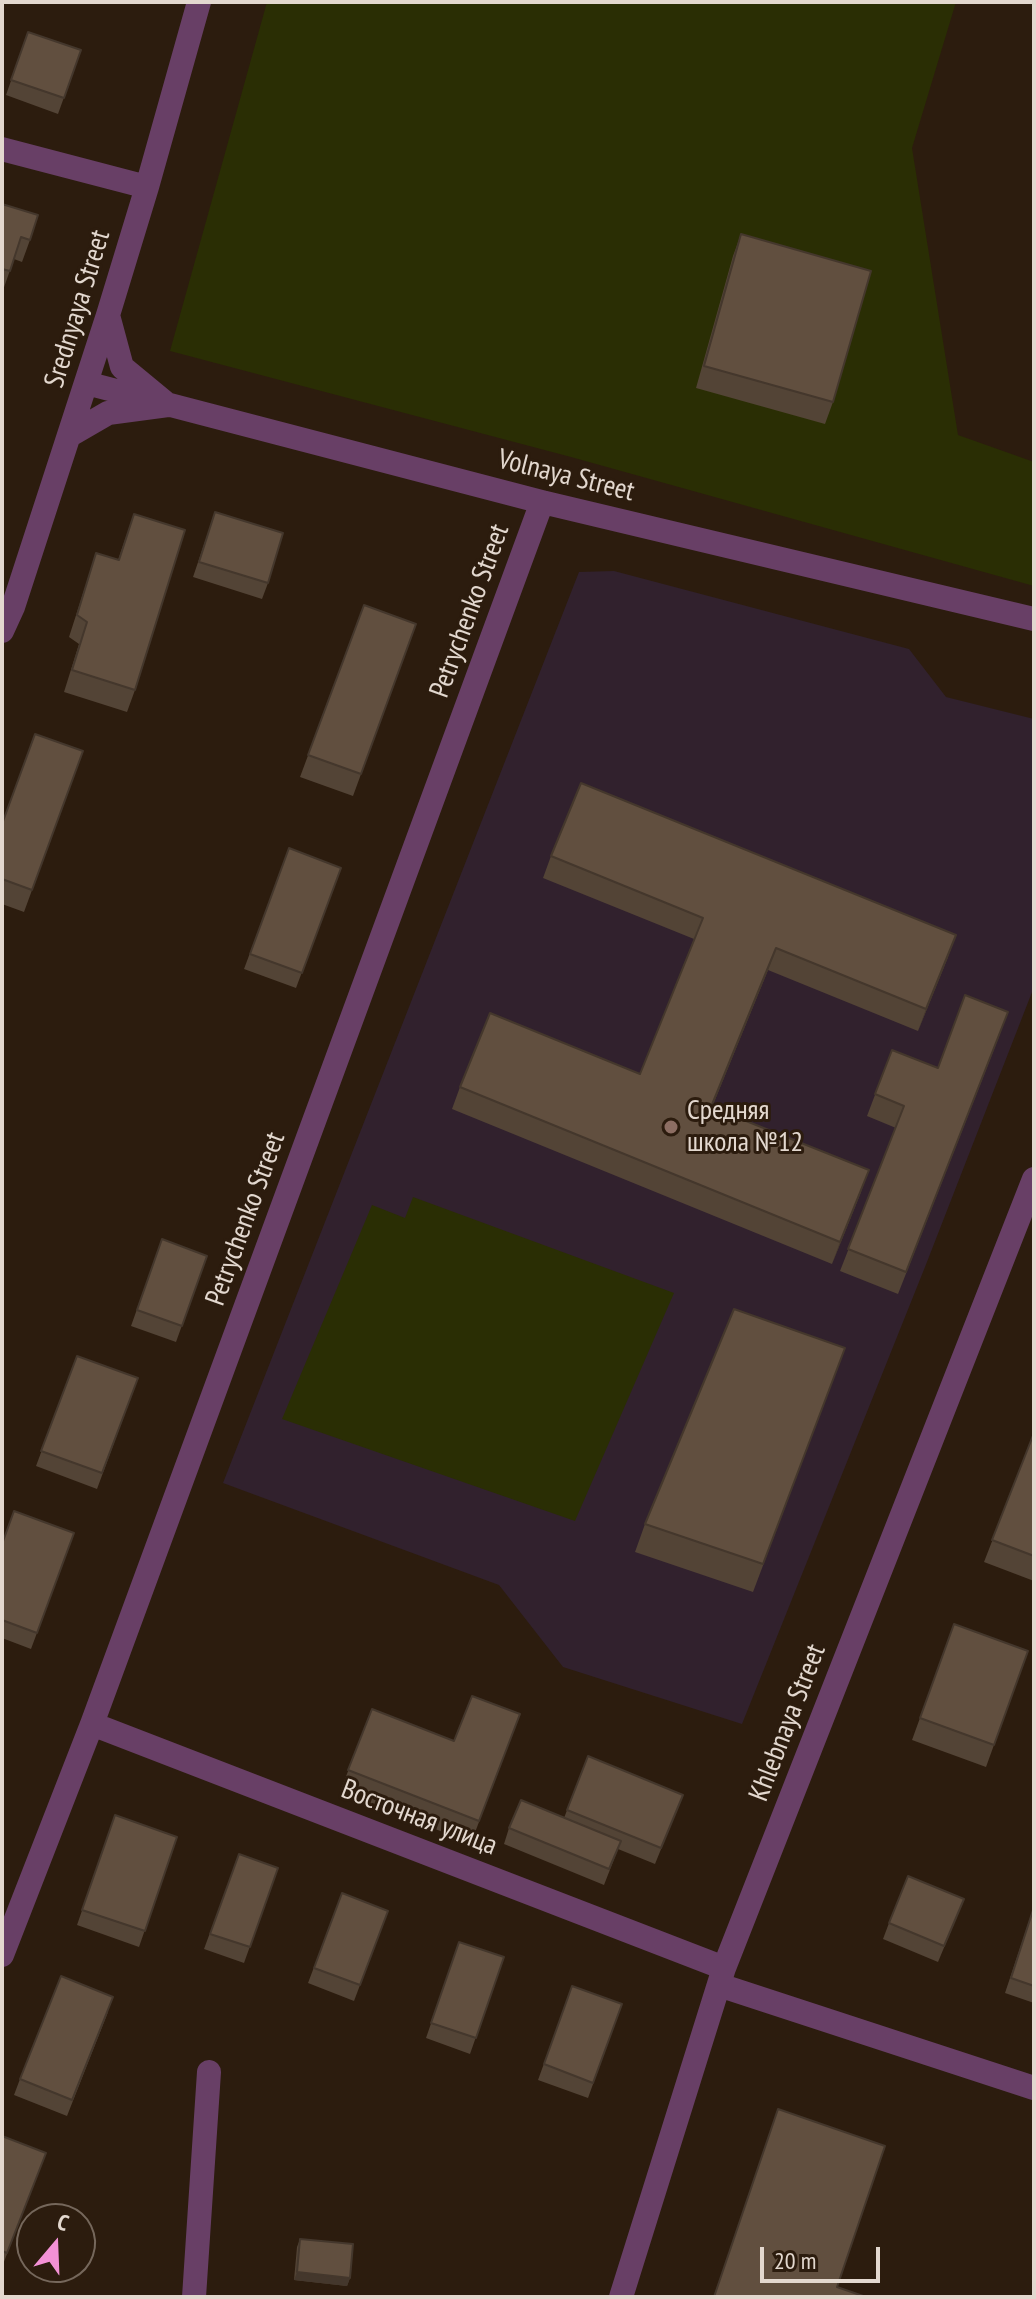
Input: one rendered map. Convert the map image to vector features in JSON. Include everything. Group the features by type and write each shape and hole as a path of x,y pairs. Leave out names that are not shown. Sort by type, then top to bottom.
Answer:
{"street":[{"name":"Srednyaya Street","path":"2,631 13,607 108,315 199,2"},
{"path":"2,149 147,187"},
{"path":"108,315 122,367 168,405"},
{"name":"Volnaya Street","path":"86,383 542,502 1034,619"},
{"path":"70,435 108,413 168,405"},
{"name":"Petrychenko Street","path":"2,1955 92,1724 542,502"},
{"name":"Khlebnaya Street","path":"621,2297 722,1977 1034,1179"},
{"name":"Восточная улица","path":"92,1724 722,1977 1034,2088"},
{"path":"194,2297 209,2072"}],"shaded area":[{"name":"Средняя школа №12","path":"614,571 909,649 946,697 1034,719 1034,987 742,1724 563,1667 499,1585 223,1483 579,572"}],"green space":[{"path":"267,2 956,2 912,148 958,435 1034,462 1034,586 571,457 170,351"},
{"path":"413,1197 674,1293 575,1521 282,1419 372,1205 405,1218"}],"building":[{"path":"28,32 81,50 64,98 11,80"},
{"path":"2,204 38,215 30,240 21,237 10,271 2,269"},
{"path":"741,234 871,271 833,402 704,366"},
{"path":"215,512 283,533 268,583 199,562"},
{"path":"134,514 185,530 135,690 72,670 87,622 77,615 96,553 119,560"},
{"path":"364,605 416,624 361,774 308,755"},
{"path":"35,734 83,751 32,890 2,879 2,824"},
{"path":"581,783 956,935 926,1009 776,948 711,1107 869,1170 840,1242 460,1087 490,1013 640,1074 703,918 551,856"},
{"path":"289,848 341,868 302,973 250,954"},
{"path":"965,995 1008,1012 906,1272 848,1249 904,1106 875,1094 892,1050 938,1068"},
{"path":"162,1239 207,1256 182,1326 137,1310"},
{"path":"734,1309 845,1348 763,1564 645,1524"},
{"path":"77,1356 138,1378 102,1473 41,1451"},
{"path":"1034,1433 1034,1556 992,1540"},
{"path":"14,1511 74,1533 37,1633 2,1620 2,1544"},
{"path":"954,1624 1028,1651 994,1745 920,1718"},
{"path":"472,1696 520,1714 479,1821 348,1770 372,1709 454,1741"},
{"path":"588,1756 683,1795 661,1848 567,1810"},
{"path":"521,1800 621,1841 609,1869 509,1828"},
{"path":"115,1815 177,1837 145,1931 82,1910"},
{"path":"239,1854 278,1868 250,1947 210,1934"},
{"path":"908,1876 964,1899 944,1946 889,1923"},
{"path":"342,1893 388,1911 360,1985 314,1968"},
{"path":"1034,1907 1034,1986 1011,1978"},
{"path":"459,1942 504,1957 476,2038 431,2023"},
{"path":"61,1976 113,1997 72,2100 20,2079"},
{"path":"572,1986 622,2004 593,2083 544,2064"},
{"path":"778,2109 885,2146 837,2287 866,2297 714,2297"},
{"path":"2,2136 46,2153 26,2203 16,2203 16,2230 7,2253 2,2251"},
{"path":"300,2239 353,2244 350,2278 297,2272"}],"place":[{"name":"Средняя школа №12","path":"671,1127"}]}
